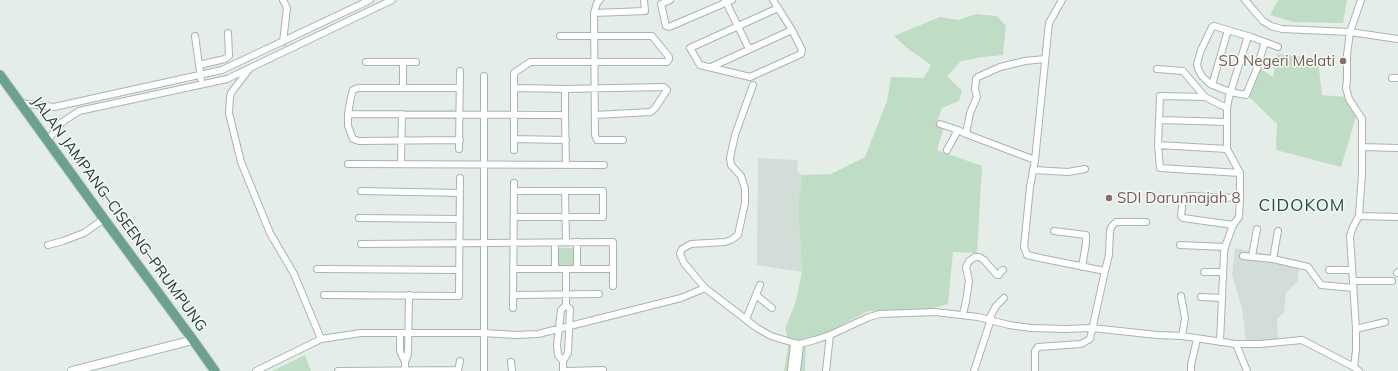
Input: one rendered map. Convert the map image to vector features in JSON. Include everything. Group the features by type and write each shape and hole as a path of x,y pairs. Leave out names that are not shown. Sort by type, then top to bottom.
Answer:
{"main road":[{"name":"JALAN JAMPANG–CISEENG–PRUMPUNG","path":"0,75 194,340 215,371"}],"street":[{"path":"283,0 287,8 283,42"},
{"path":"20,103 54,107 222,70 370,0"},
{"path":"48,140 61,123 79,111 227,78 392,0"},
{"path":"600,0 596,3 594,13 595,136 597,140 623,140"},
{"path":"594,13 645,11 644,0"},
{"path":"670,0 661,4 666,26 669,28 728,1 749,49"},
{"path":"773,0 792,30 802,50 801,54 750,77 700,65 690,48 778,8"},
{"path":"1062,0 1048,23 1034,170 1030,186 1024,247 1025,253 1028,255 1105,271"},
{"path":"1245,0 1263,21 1271,26 1282,29 1350,32 1398,39"},
{"path":"753,85 735,135 730,158 731,165 741,176 745,189 745,203 738,235 725,242 691,244 682,249 680,254 684,263 705,288 771,336 797,343 830,335 869,317 880,314 935,312 963,314 990,319 1009,325 1031,328 1092,328 1157,335 1182,336 1236,344 1260,344 1302,340 1356,369 1356,329 1350,236 1359,216 1362,173 1362,117 1349,99 1346,88 1350,32 1361,0"},
{"path":"1228,100 1207,81 1198,69 1197,64 1201,50 1212,27 1215,26 1278,47"},
{"path":"314,27 319,34"},
{"path":"711,67 792,30"},
{"path":"1212,85 1228,30"},
{"path":"199,65 225,59 229,56 228,33"},
{"path":"195,36 201,84"},
{"path":"514,150 515,72 530,62 667,62 669,58 652,36 560,36"},
{"path":"1220,342 1225,247 1233,225 1239,217 1240,198 1240,173 1227,149 1228,100 1248,36"},
{"path":"1240,173 1160,168 1158,146 1160,96 1205,97 1228,100 1244,95 1247,93 1256,71 1265,42"},
{"path":"966,134 970,113 977,97 975,89 976,79 978,76 1000,67 1025,61 1044,59"},
{"path":"366,62 416,62"},
{"path":"403,62 403,87"},
{"path":"251,67 231,93 230,97 230,113 241,162 270,233 294,274 318,340"},
{"path":"1157,68 1184,71 1205,97"},
{"path":"460,71 460,149"},
{"path":"484,76 484,371"},
{"path":"459,88 403,87 364,88 354,90 348,114 348,126 353,140 359,141 460,140"},
{"path":"515,88 566,89 595,87 664,87 666,90 655,108 650,112 595,115"},
{"path":"566,89 564,115 566,165"},
{"path":"95,97 97,106"},
{"path":"348,114 564,115"},
{"path":"401,164 402,114"},
{"path":"1159,120 1227,122"},
{"path":"940,124 1035,160"},
{"path":"947,150 958,130"},
{"path":"514,139 566,140"},
{"path":"1158,146 1227,149"},
{"path":"1362,147 1398,148"},
{"path":"348,164 604,165"},
{"path":"1034,170 1068,172 1084,169"},
{"path":"324,295 459,296 460,178"},
{"path":"514,183 514,308"},
{"path":"361,191 460,193"},
{"path":"514,191 603,191 603,217 514,217"},
{"path":"565,191 566,242"},
{"path":"1233,225 1183,218 1181,216 1183,198 1188,196 1240,198"},
{"path":"1359,216 1398,217"},
{"path":"359,218 460,219"},
{"path":"48,245 64,241 84,233 104,219"},
{"path":"1035,371 1034,351 1036,348 1085,343 1090,339 1109,255 1110,230 1116,222 1146,222"},
{"path":"1252,256 1257,229"},
{"path":"1054,231 1086,235 1082,267"},
{"path":"1273,260 1278,231"},
{"path":"577,242 577,268"},
{"path":"361,244 612,242 613,286"},
{"path":"555,243 555,268"},
{"path":"1180,244 1225,247"},
{"path":"1243,256 1252,256 1309,268 1321,285 1392,281"},
{"path":"963,314 969,281 966,267 969,261 975,257 979,257 982,258 997,275 999,275 1003,270"},
{"path":"514,268 613,268"},
{"path":"563,371 563,361 568,353 570,309 566,305 566,268"},
{"path":"317,269 459,270"},
{"path":"1329,270 1352,270"},
{"path":"1204,272 1223,272"},
{"path":"746,319 760,285"},
{"path":"256,371 318,340 361,333 538,334 569,328 681,298 705,288"},
{"path":"514,295 599,294"},
{"path":"756,295 772,308"},
{"path":"405,370 405,362 408,354 409,296"},
{"path":"1181,296 1186,318 1182,336"},
{"path":"1201,297 1222,298"},
{"path":"974,371 990,319 996,306 1004,298"},
{"path":"563,361 557,352 561,310 566,305"},
{"path":"1356,329 1385,322"},
{"path":"400,334 400,351 405,362"},
{"path":"826,371 830,335"},
{"path":"1191,371 1190,365 1196,339"},
{"path":"73,371 194,340"},
{"path":"791,371 797,343"},
{"path":"797,343 797,371"},
{"path":"1236,344 1247,371"},
{"path":"339,371 458,370 460,361"},
{"path":"511,362 512,371"},
{"path":"567,371 603,370"}],"shaded area":[{"path":"758,158 798,160 797,171 802,175 798,205 802,272 757,265"},
{"path":"1235,248 1299,260 1298,281 1286,293 1284,313 1277,319 1278,340 1246,344 1242,308 1232,275"}],"green space":[{"path":"1278,0 1347,0 1343,23 1293,22 1270,15"},
{"path":"976,14 997,16 1006,26 1003,55 961,61 947,76 962,91 959,101 942,108 937,122 944,127 937,150 982,166 977,253 953,252 948,304 910,314 868,311 823,335 806,339 805,371 784,371 789,342 785,329 796,301 802,272 798,205 802,175 831,174 865,157 887,101 891,77 924,78 931,65 907,48 894,36 940,17 958,20"},
{"path":"1277,54 1318,59 1322,95 1347,97 1357,113 1341,167 1276,150 1277,124 1243,91 1260,68 1273,77"},
{"path":"558,248 574,248 574,265 559,265"},
{"path":"305,355 311,371 272,371"}],"place":[{"name":"SD Negeri Melati","path":"1343,61"},
{"name":"SDI Darunnajah 8","path":"1109,198"}],"district":[{"name":"CIDOKOM","path":"1302,206"}]}
